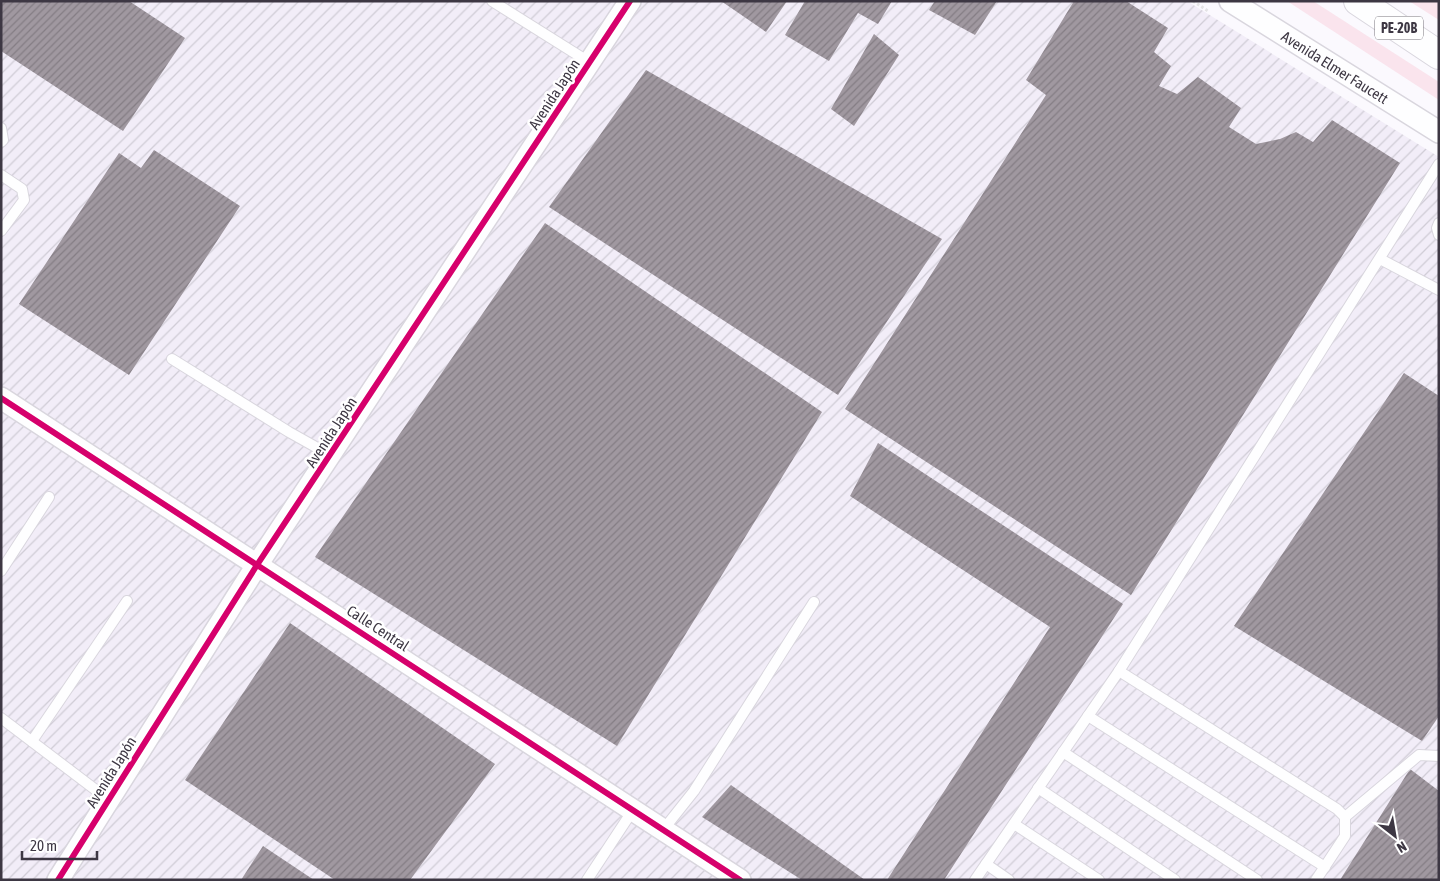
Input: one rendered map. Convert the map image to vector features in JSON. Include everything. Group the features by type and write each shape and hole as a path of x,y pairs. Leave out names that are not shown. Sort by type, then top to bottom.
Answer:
{"highway":[{"name":"PE-20B","path":"1358,1 1439,55"}],"street":[{"name":"Avenida Japón","path":"58,880 257,565 630,1"},
{"name":"Avenida Elmer Faucett","path":"1230,1 1439,132"},
{"name":"Calle Central","path":"1,398 740,880"}],"lane":[{"path":"492,1 590,62"},
{"path":"1,128 3,140 1,142"},
{"path":"975,880 1119,671 1439,164"},
{"path":"1,174 22,189 24,200 1,231"},
{"path":"1439,223 1437,228 1439,235"},
{"path":"1380,259 1439,290"},
{"path":"172,359 288,432 330,455"},
{"path":"1,571 49,497"},
{"path":"32,741 127,600"},
{"path":"663,830 694,791 814,602"},
{"path":"1119,671 1338,809 1344,817 1345,836 1316,880"},
{"path":"1088,716 1325,867"},
{"path":"1,718 109,800"},
{"path":"1063,752 1257,880"},
{"path":"1344,817 1419,755 1439,756"},
{"path":"1038,788 1175,880"},
{"path":"588,880 633,810"},
{"path":"1014,824 1099,880"},
{"path":"986,864 1009,880"}],"shaded area":[{"path":"1,1 1187,1 1439,157 1439,880 1,880"},
{"path":"1287,1 1313,1 1439,82 1439,100"},
{"path":"1409,1 1438,1 1439,20"}],"building":[{"path":"1,1 129,1 185,38 123,131 1,51"},
{"path":"721,1 787,1 766,32"},
{"path":"805,1 892,1 878,24 858,13 829,61 785,35"},
{"path":"935,1 997,1 975,35 929,10"},
{"path":"1074,1 1126,1 1168,28 1154,52 1171,66 1159,86 1177,94 1198,77 1241,108 1229,127 1256,144 1280,139 1296,132 1313,142 1332,120 1400,163 1131,595 845,409 1046,95 1026,80"},
{"path":"874,34 899,55 854,126 831,109"},
{"path":"646,70 942,239 838,395 549,207"},
{"path":"154,150 240,206 129,375 19,304 119,153 141,168"},
{"path":"545,223 822,412 617,746 315,557"},
{"path":"1404,373 1439,396 1439,716 1422,741 1234,626"},
{"path":"878,443 1123,604 944,880 887,880 1050,627 850,496"},
{"path":"290,623 495,764 410,880 335,880 185,780"},
{"path":"1410,769 1439,791 1439,880 1340,880"},
{"path":"731,785 865,880 802,880 702,817"},
{"path":"263,846 314,880 241,880"}],"cycle path":[{"path":"58,880 257,565 630,1"},
{"path":"1,398 740,880"}]}
